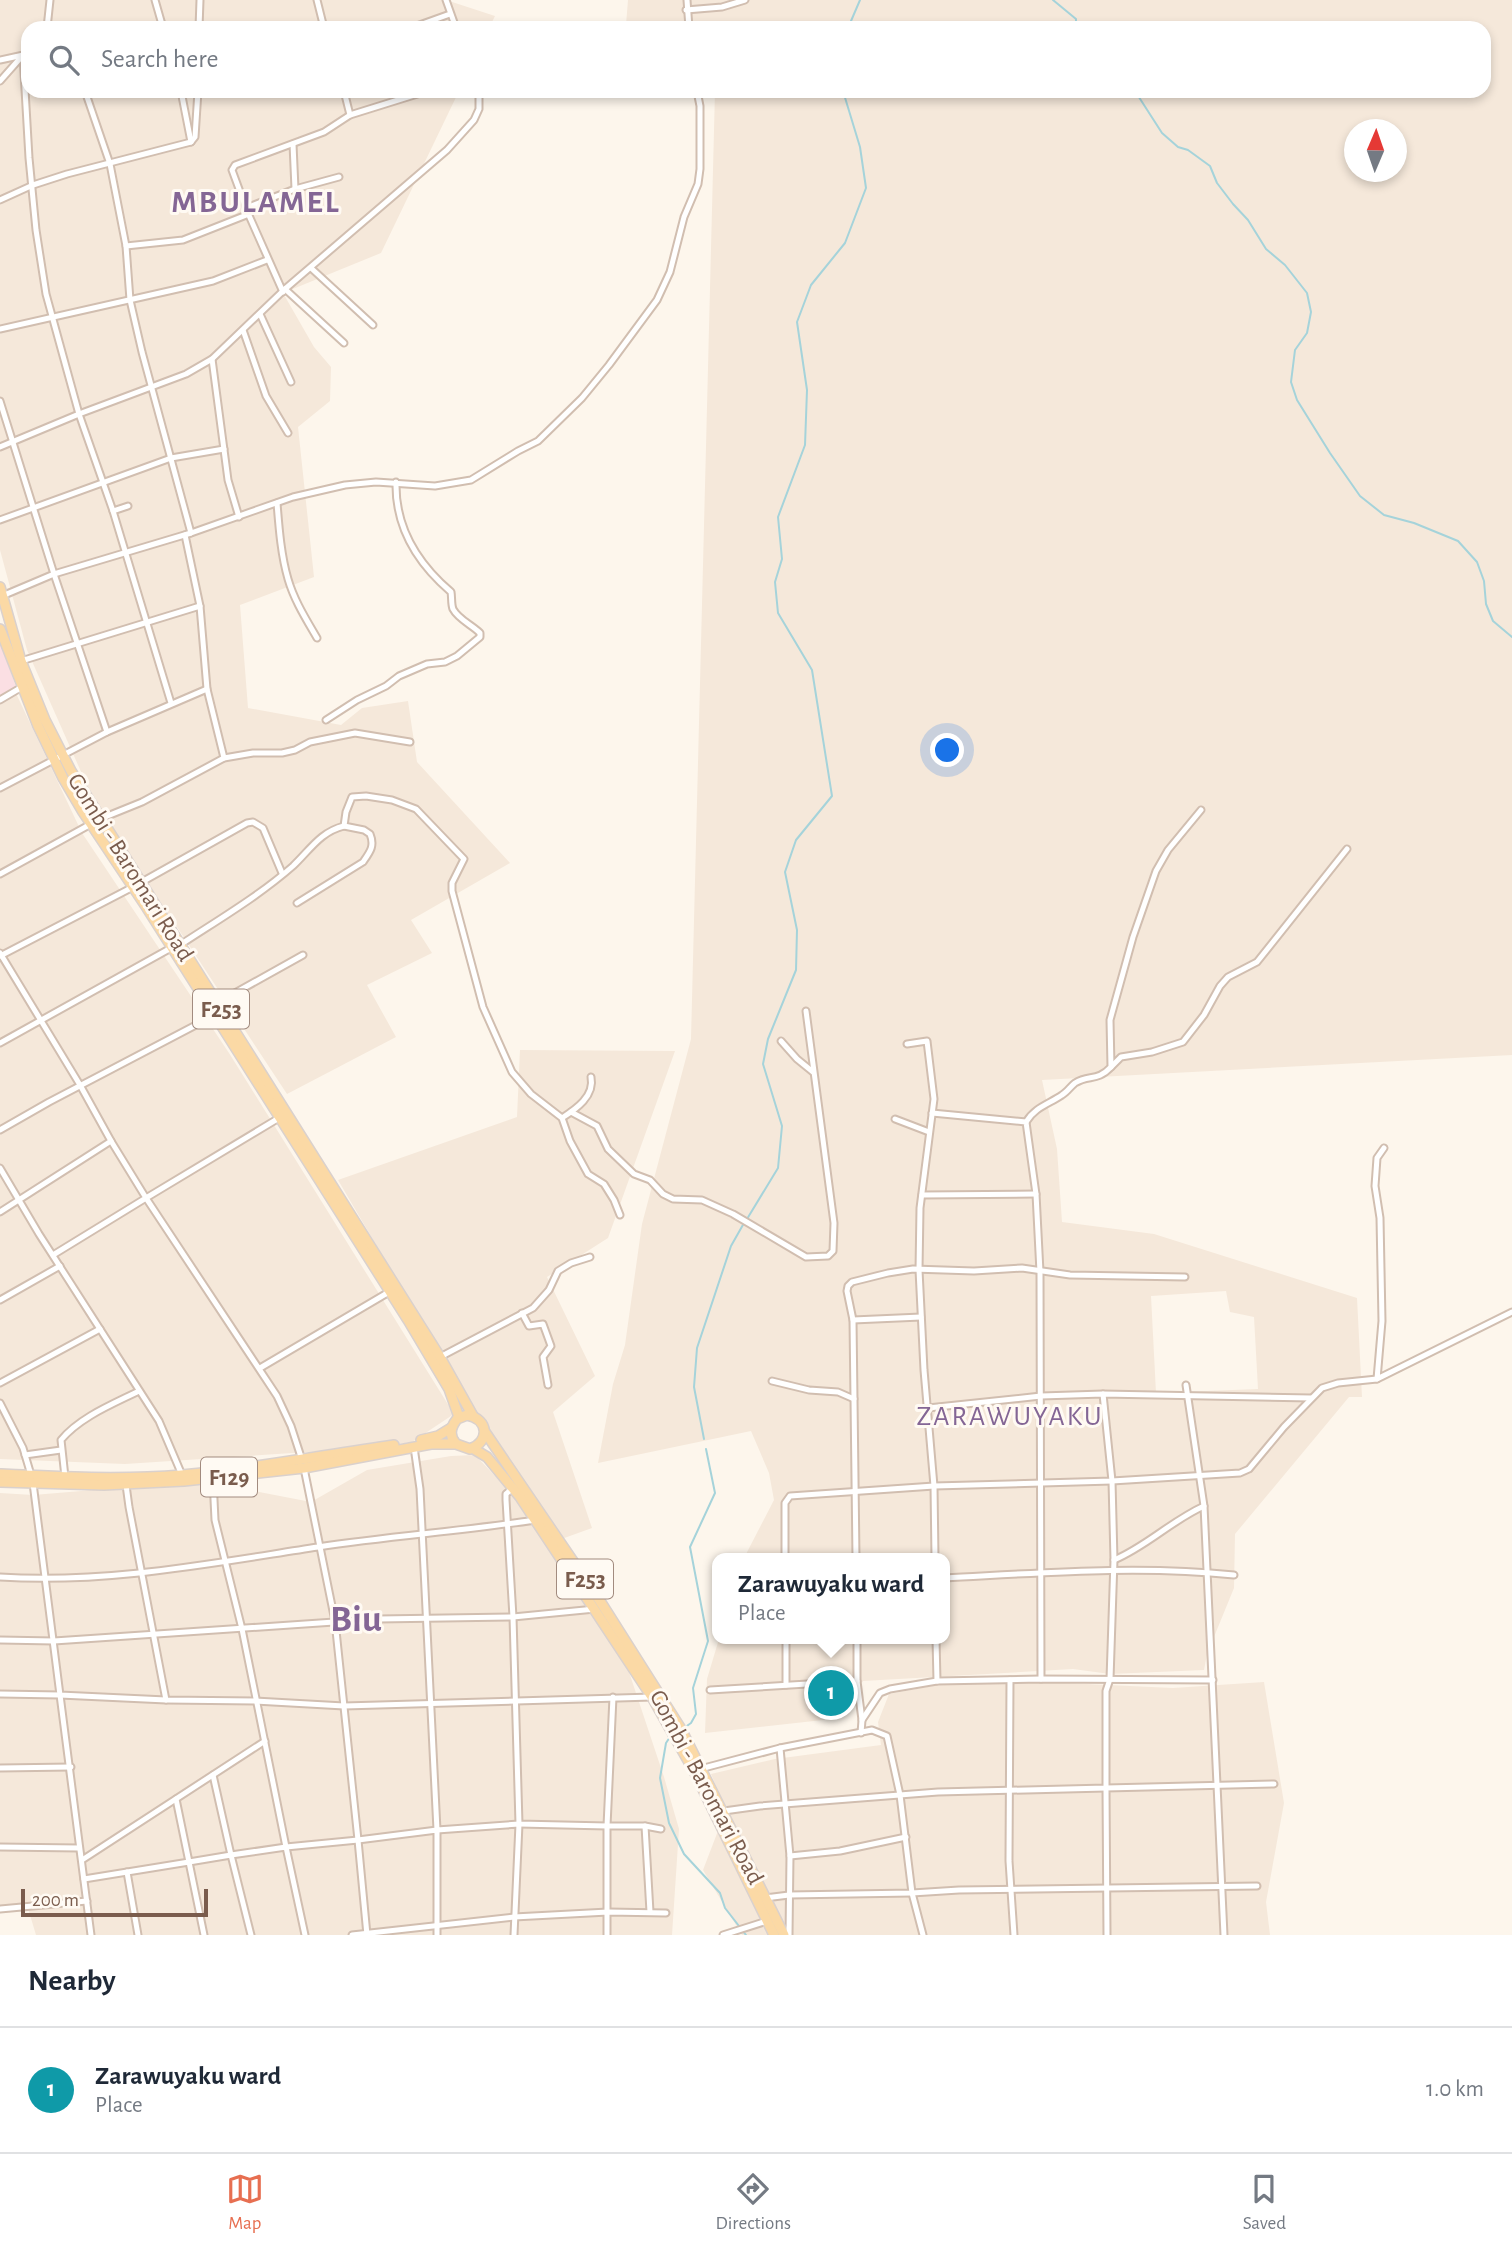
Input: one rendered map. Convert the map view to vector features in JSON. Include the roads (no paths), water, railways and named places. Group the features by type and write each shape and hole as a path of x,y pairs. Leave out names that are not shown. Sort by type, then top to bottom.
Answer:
{"main road":[{"name":"Gombi - Baromari Road","path":"1,592 21,661 59,757 63,778 137,885 279,1118 295,1135 440,1357 473,1416"},
{"name":"Gombi - Baromari Road","path":"1,635 22,687 59,757"},
{"name":"Gombi - Baromari Road","path":"176,947 217,1003 449,1389 459,1418"},
{"path":"456,1444 452,1437 452,1428 459,1418 473,1416"},
{"name":"F253","path":"473,1416 482,1422 485,1432"},
{"name":"F129","path":"0,1474 32,1479 127,1485 303,1464 424,1440 439,1436 452,1428"},
{"name":"Gombi - Baromari Road","path":"485,1432 600,1601 678,1731 724,1811 784,1935"},
{"path":"472,1448 481,1442 485,1432"},
{"name":"F129","path":"0,1482 65,1477 213,1479 431,1444 456,1444"},
{"name":"F253","path":"456,1444 472,1448"},
{"name":"Gombi - Baromari Road","path":"472,1448 487,1457 513,1488 652,1697 678,1731"},
{"name":"Gombi - Baromari Road","path":"699,1770 774,1935"}],"street":[{"path":"48,21 50,0"},
{"path":"155,0 161,21"},
{"path":"199,21 200,0"},
{"path":"317,0 322,21"},
{"path":"446,0 454,21"},
{"path":"687,0 688,21"},
{"path":"687,10 722,7 745,0"},
{"path":"430,21 450,14"},
{"path":"0,60 21,56"},
{"path":"0,81 21,59"},
{"path":"27,98 36,230 51,319 79,414 126,551 171,703"},
{"path":"87,98 110,164 126,246 130,300 188,534 200,606 207,689 224,758"},
{"path":"182,98 191,142"},
{"path":"0,200 33,185 191,142 195,137 198,98"},
{"path":"346,98 350,115"},
{"path":"344,343 284,291 267,260 232,170 235,165 324,132 350,115 405,98"},
{"path":"0,447 186,374 212,359 284,291 398,194 464,133 479,109 479,98"},
{"path":"1,592 126,551 188,534 293,496 345,485 376,482 435,486 471,480 538,441 582,398 657,300 670,272 684,217 698,184 701,155 698,98"},
{"path":"293,144 295,189"},
{"path":"126,246 183,240 295,189 339,177"},
{"path":"0,329 213,281 267,260"},
{"path":"310,268 373,325"},
{"path":"260,314 291,382"},
{"path":"243,330 266,396 288,433"},
{"path":"212,359 230,492 239,517"},
{"path":"0,401 107,732"},
{"path":"0,520 171,458 224,450"},
{"path":"326,720 399,676 427,664 445,662 457,656 480,637 480,633 453,609 451,592 425,567 411,547 399,513 396,482"},
{"path":"277,503 288,581 317,638"},
{"path":"113,511 128,506"},
{"path":"21,661 200,606"},
{"path":"0,700 22,687"},
{"path":"0,788 107,732 207,689"},
{"path":"0,874 95,822 142,802 224,758 282,753 310,742 355,733 410,742"},
{"path":"344,825 352,797 391,800 416,809 459,851 464,859 452,883 452,891 483,1007 512,1072 531,1094 562,1118 564,1130 588,1174 604,1184 620,1215"},
{"path":"1111,1067 1110,1020 1129,951 1156,871 1168,850 1201,810"},
{"path":"282,873 262,828 258,823 247,823 137,885 1,955 146,1198 260,1368 291,1426 303,1464 335,1621 367,1934"},
{"path":"0,1043 176,947 244,904 293,865 325,833 344,825 370,834 372,847 363,862 297,903"},
{"path":"1041,1679 1041,1272 1036,1194 1026,1122 1038,1108 1065,1094 1074,1084 1084,1079 1098,1078 1121,1057 1152,1052 1183,1041 1204,1016 1220,986 1228,977 1257,962 1347,849"},
{"path":"217,1003 303,955"},
{"path":"571,1112 597,1126 608,1149 634,1174 650,1180 663,1194 673,1199 702,1199 806,1257 828,1256 833,1251 834,1223 806,1011"},
{"path":"0,1130 215,1015"},
{"path":"781,1041 813,1072"},
{"path":"907,1044 928,1041 933,1078 934,1099 920,1208 919,1270 934,1486 935,1553"},
{"path":"562,1118 586,1097 591,1088 591,1077"},
{"path":"932,1113 1026,1122"},
{"path":"52,1255 279,1118"},
{"path":"895,1119 929,1132"},
{"path":"0,1212 111,1141"},
{"path":"1377,1379 1382,1321 1380,1219 1375,1186 1377,1158 1384,1149"},
{"path":"0,1168 52,1255 159,1421 183,1478"},
{"path":"922,1195 1036,1194"},
{"path":"440,1357 533,1308 549,1290 558,1271 571,1263 590,1257"},
{"path":"0,1300 60,1266"},
{"path":"856,1553 853,1320 847,1291 852,1282 904,1270 974,1271 1007,1268 1070,1275 1185,1278"},
{"path":"260,1368 390,1292"},
{"path":"785,1553 787,1499 790,1496 934,1486 1112,1481 1240,1473 1249,1469 1322,1388 1338,1383 1377,1379 1512,1312"},
{"path":"522,1313 529,1326 543,1324 546,1328 551,1346 543,1357 548,1385"},
{"path":"853,1320 921,1317"},
{"path":"0,1383 100,1329"},
{"path":"772,1381 809,1390 838,1392 854,1399"},
{"path":"1186,1385 1204,1506 1224,1935"},
{"path":"65,1477 61,1440 66,1434 86,1419 139,1391"},
{"path":"928,1408 1041,1396 1103,1394 1311,1398"},
{"path":"1103,1394 1112,1481 1115,1569 1110,1679 1106,1691 1107,1935"},
{"path":"0,1403 25,1455 32,1479 91,1935"},
{"path":"414,1447 420,1489 438,1830 437,1935"},
{"path":"25,1455 61,1450"},
{"path":"213,1479 215,1520 243,1629 255,1701 305,1935"},
{"path":"127,1485 166,1700"},
{"path":"513,1488 506,1494 513,1617 519,1824 514,1935"},
{"path":"1114,1560 1137,1549 1171,1523 1204,1506"},
{"path":"0,1577 46,1580 142,1573 536,1520"},
{"path":"950,1578 1115,1569 1234,1575"},
{"path":"0,1640 54,1641 335,1621 513,1617 595,1609"},
{"path":"786,1644 786,1685"},
{"path":"857,1644 861,1732"},
{"path":"936,1644 937,1681"},
{"path":"1010,1680 1011,1890 1014,1935"},
{"path":"862,1720 880,1693 937,1681 1213,1680"},
{"path":"710,1690 858,1681"},
{"path":"0,1694 344,1706 652,1697"},
{"path":"607,1935 607,1826 613,1697"},
{"path":"699,1770 780,1748 872,1730 887,1736 900,1794 912,1893 923,1935"},
{"path":"82,1860 265,1741"},
{"path":"780,1748 790,1856 789,1935"},
{"path":"0,1768 71,1767"},
{"path":"213,1775 251,1935"},
{"path":"724,1811 900,1794 1274,1784"},
{"path":"176,1799 204,1935"},
{"path":"84,1879 286,1847 438,1830 519,1824 645,1826 661,1829"},
{"path":"645,1826 650,1912"},
{"path":"790,1856 840,1851 906,1837"},
{"path":"0,1847 79,1848"},
{"path":"127,1872 138,1935"},
{"path":"765,1898 959,1890 1256,1886"},
{"path":"0,1909 87,1901"},
{"path":"352,1935 514,1917 608,1912 666,1913"},
{"path":"723,1935 767,1921"}],"waterway":[{"path":"851,21 860,0"},
{"path":"1053,0 1076,21"},
{"path":"747,1219 778,1168 782,1126 763,1064 768,1039 796,970 797,930 785,872 796,840 832,796 812,670 778,613 775,582 782,559 778,517 805,445 807,390 797,322 811,285 845,243 866,188 860,147 845,98"},
{"path":"1140,98 1162,133 1178,147 1188,150 1210,166 1217,183 1248,220 1266,249 1285,265 1307,293 1311,312 1307,333 1295,350 1291,382 1297,400 1330,453 1360,496 1384,515 1414,523 1458,541 1477,562 1484,581 1486,604 1493,621 1512,637"},
{"path":"704,1439 694,1387 697,1348 731,1246 744,1223"},
{"path":"684,1728 696,1714 693,1688 708,1641 690,1547 715,1493 706,1449"},
{"path":"670,1737 666,1743 660,1778 669,1823 684,1854 720,1893 725,1908 746,1935"}],"place":[{"name":"Zarawuyaku ward","path":"831,1693"}],"district":[{"name":"MBULAMEL","path":"256,201"},
{"name":"ZARAWUYAKU","path":"1010,1415"},
{"name":"Biu","path":"356,1618"}]}
